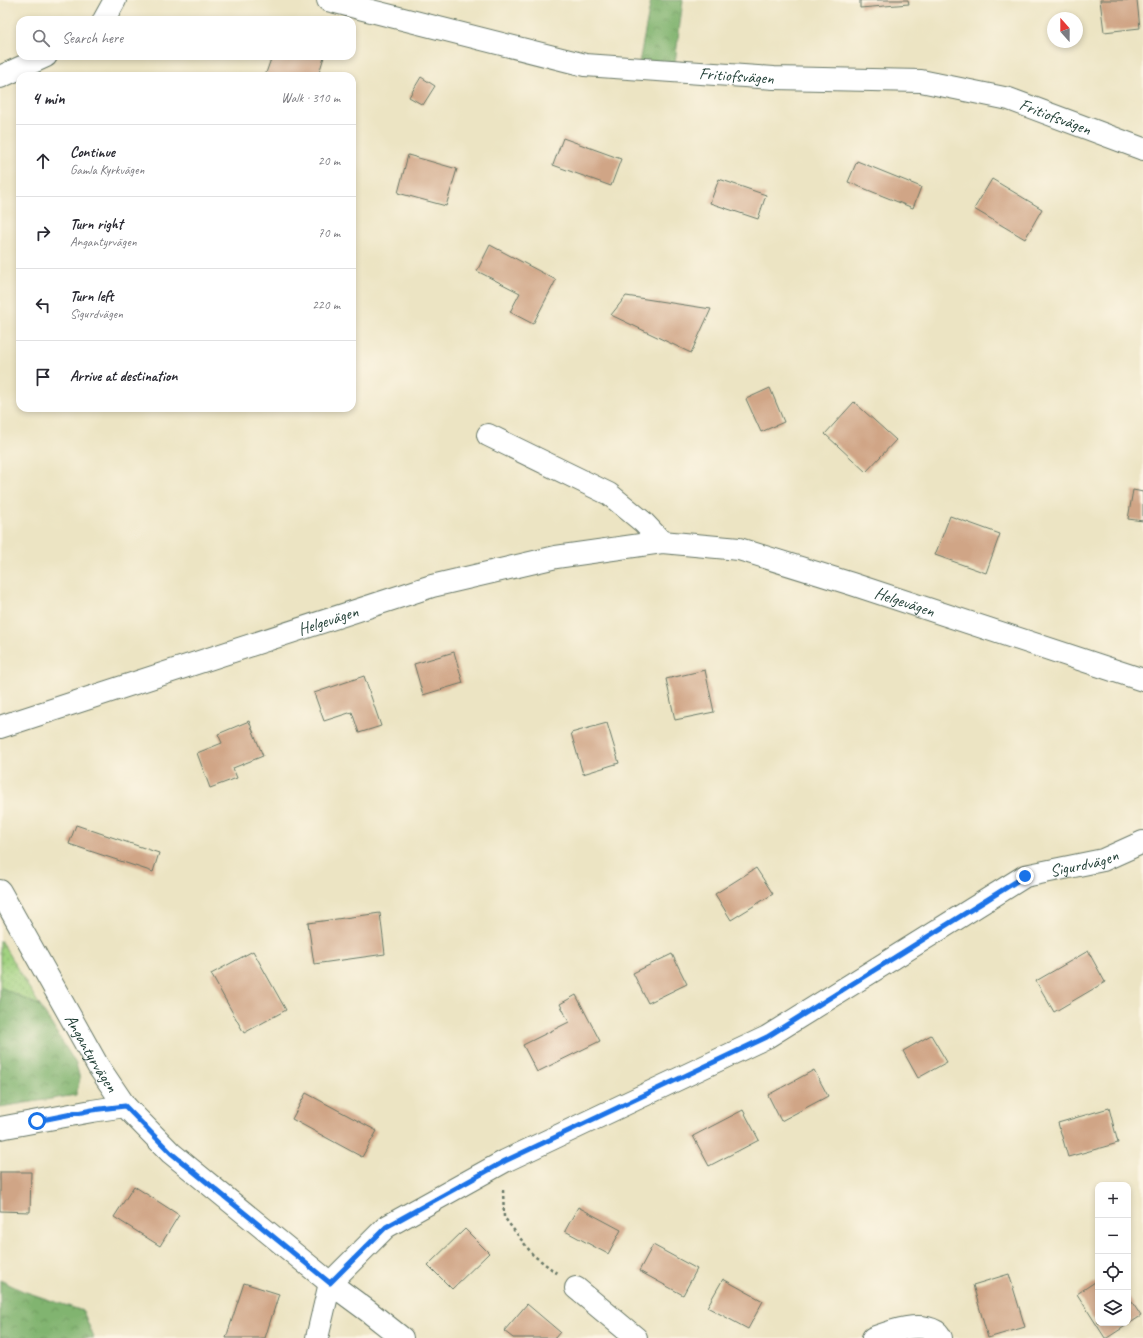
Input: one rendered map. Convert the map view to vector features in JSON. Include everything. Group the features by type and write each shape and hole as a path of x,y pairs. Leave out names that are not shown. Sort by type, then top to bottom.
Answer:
{"street":[{"path":"106,16 114,0"},
{"name":"Fritiofsvägen","path":"328,0 585,65 774,78 921,80 1009,99 1143,149"},
{"path":"0,76 37,60"},
{"path":"488,435 609,494 643,522 662,542"},
{"name":"Helgevägen","path":"0,727 432,586 556,557 662,542 739,548 1143,680"},
{"name":"Sigurdvägen","path":"330,1283 386,1227 505,1161 767,1037 1025,876 1103,860 1143,842"},
{"name":"Angantyrvägen","path":"0,891 98,1066 125,1106 171,1153 330,1283 402,1338"},
{"path":"0,1128 92,1110 125,1106"},
{"path":"317,1338 330,1283"},
{"path":"576,1288 636,1338"},
{"path":"873,1338 918,1326 936,1331 941,1338"}],"path":[{"path":"503,1186 504,1217 533,1256 576,1288"}],"green space":[{"path":"651,0 683,0 675,63 639,63"},
{"path":"0,940 40,1006 0,987"},
{"path":"0,987 40,1006 76,1064 80,1079 76,1095 0,1107"},
{"path":"0,1280 23,1291 83,1311 94,1338 0,1338"}],"building":[{"path":"860,0 908,0 909,4 860,8"},
{"path":"1100,0 1137,0 1140,28 1104,32"},
{"path":"271,60 323,60 319,72 266,72"},
{"path":"421,77 435,86 423,105 409,97"},
{"path":"563,138 621,159 611,186 553,165"},
{"path":"408,155 457,169 446,206 398,193"},
{"path":"857,161 921,187 913,208 848,182"},
{"path":"719,179 766,195 758,219 710,203"},
{"path":"992,179 1042,209 1025,239 974,209"},
{"path":"490,245 556,280 533,324 510,312 520,293 477,271"},
{"path":"626,296 711,309 691,353 611,315"},
{"path":"770,388 784,422 761,432 746,399"},
{"path":"854,402 896,440 866,472 825,434"},
{"path":"1133,490 1143,492 1143,521 1128,519"},
{"path":"950,516 1000,534 986,573 935,555"},
{"path":"454,652 463,683 423,695 414,664"},
{"path":"705,670 714,712 675,720 666,679"},
{"path":"364,676 381,726 359,733 352,712 324,721 314,693"},
{"path":"249,721 263,756 233,768 237,778 210,788 197,753 222,743 218,734"},
{"path":"607,723 619,763 583,774 571,733"},
{"path":"76,825 159,853 153,872 69,844"},
{"path":"756,868 773,894 731,920 715,894"},
{"path":"380,913 385,954 314,964 308,923"},
{"path":"253,951 286,1010 244,1033 211,974"},
{"path":"1088,951 1105,982 1054,1012 1036,981"},
{"path":"672,954 687,984 648,1003 633,973"},
{"path":"576,995 600,1041 537,1072 523,1045 569,1022 560,1004"},
{"path":"931,1035 947,1062 918,1078 903,1051"},
{"path":"814,1070 828,1096 781,1121 768,1095"},
{"path":"306,1093 377,1131 362,1157 292,1119"},
{"path":"1109,1108 1118,1143 1068,1157 1058,1123"},
{"path":"743,1110 759,1140 709,1166 693,1136"},
{"path":"0,1172 31,1172 30,1212 0,1211"},
{"path":"134,1186 179,1215 160,1246 114,1217"},
{"path":"578,1207 621,1230 608,1254 565,1231"},
{"path":"465,1229 489,1253 452,1289 428,1265"},
{"path":"653,1245 697,1269 683,1295 639,1271"},
{"path":"1009,1274 1025,1327 988,1338 973,1285"},
{"path":"723,1279 763,1301 748,1329 707,1307"},
{"path":"1095,1282 1095,1322 1077,1294"},
{"path":"244,1283 279,1294 265,1338 226,1338"},
{"path":"1131,1301 1141,1316 1131,1322"},
{"path":"527,1304 560,1332 555,1338 513,1338 504,1331"},
{"path":"1097,1326 1126,1326 1107,1338 1105,1338"}],"route":[{"path":"37,1121 92,1110 125,1106 171,1153 330,1283 386,1227 505,1161 767,1037 1025,876"}]}
